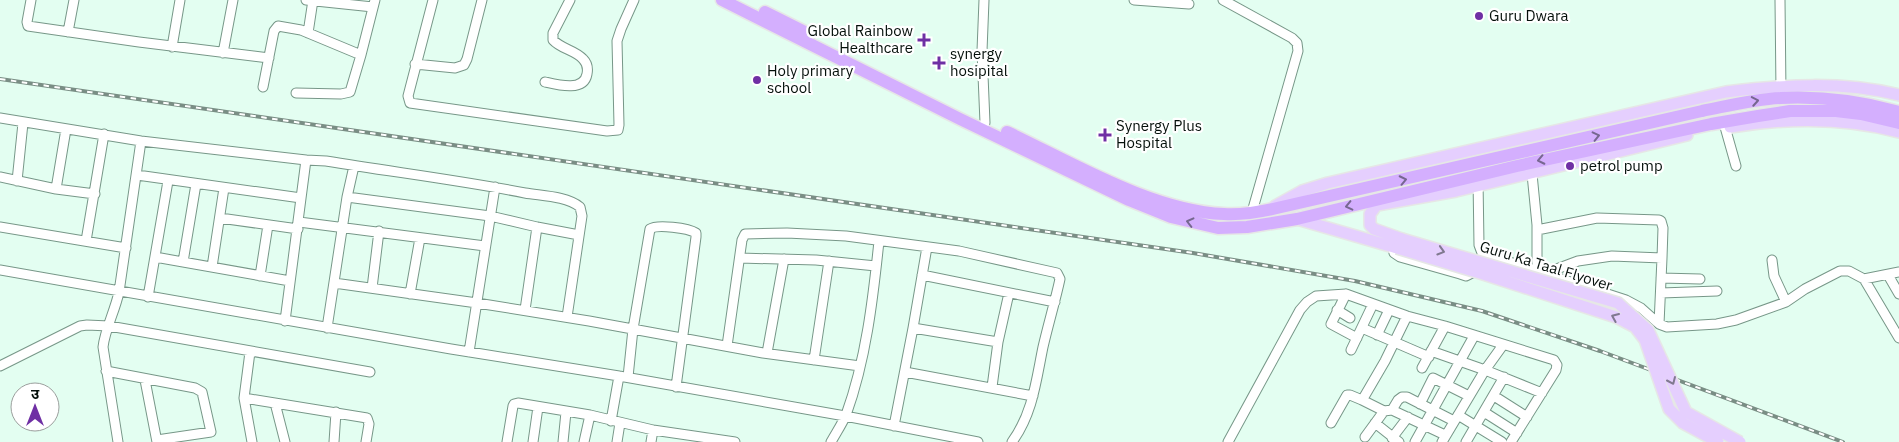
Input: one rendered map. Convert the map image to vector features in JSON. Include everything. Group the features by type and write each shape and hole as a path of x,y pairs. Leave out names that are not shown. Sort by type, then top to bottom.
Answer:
{"highway":[{"path":"722,0 1043,160 1129,200 1171,217 1218,228 1247,227 1296,219 1380,201 1702,111 1781,92 1867,103 1899,112"},
{"path":"740,0 985,122 1126,188 1184,208 1209,213 1226,214 1269,210 1477,175 1702,126 1790,111 1836,111 1861,119 1899,123"}],"main road":[{"path":"1269,210 1313,187 1726,92 1781,92 1857,87 1899,95"},
{"path":"1477,175 1532,174 1725,127 1813,120 1861,119 1899,132"},
{"name":"Guru Ka Taal Flyover","path":"1380,201 1370,214 1370,225 1374,229 1618,303 1648,330 1686,412 1740,442"},
{"name":"Guru Ka Taal Flyover","path":"1296,219 1480,273 1607,314 1635,328 1645,340 1669,409 1683,423 1718,442"}],"street":[{"path":"31,0 28,26 172,47 269,58"},
{"path":"68,32 74,0"},
{"path":"172,47 180,0"},
{"path":"223,53 233,0"},
{"path":"432,0 408,96 408,100 413,104 607,131 618,130 617,41 634,0"},
{"path":"416,64 460,68 467,58 482,0"},
{"path":"545,82 560,85 579,84 584,82 587,77 588,69 583,59 553,40 553,33 570,0"},
{"path":"984,0 982,51 985,122"},
{"path":"1134,0 1189,4"},
{"path":"1223,0 1292,38 1296,43 1298,51 1252,212"},
{"path":"1780,0 1781,92"},
{"path":"296,93 346,94 352,86 374,3 311,1 308,33"},
{"path":"264,87 276,28 282,26 308,33 361,55"},
{"path":"0,118 141,141 326,161 495,187 577,204 582,210 567,317"},
{"path":"17,181 24,123"},
{"path":"1725,127 1736,166"},
{"path":"56,188 66,129"},
{"path":"86,241 104,134"},
{"path":"118,442 103,347 104,338 119,292 141,141"},
{"path":"1476,149 1478,245 1482,253 1626,300 1641,308 1659,324 1676,328 1736,320 1786,302 1805,289 1840,271 1849,271 1864,279 1899,338"},
{"path":"285,321 306,160"},
{"path":"327,328 346,197 354,166"},
{"path":"1532,174 1542,272"},
{"path":"137,175 168,181 301,198"},
{"path":"0,177 95,194"},
{"path":"148,297 168,181"},
{"path":"182,262 196,184"},
{"path":"469,352 495,187"},
{"path":"212,267 224,188"},
{"path":"346,197 490,216 579,235"},
{"path":"220,218 268,225 342,226 485,246"},
{"path":"1537,230 1597,218 1661,221 1663,228 1659,324"},
{"path":"260,276 268,225"},
{"path":"617,442 616,422 623,376 650,229 657,226 689,230 696,233 676,387"},
{"path":"0,227 126,248"},
{"path":"525,310 537,227"},
{"path":"372,288 380,231"},
{"path":"727,346 743,236 750,233 846,236 960,251 1057,273 1060,279 1033,396 1021,429 1013,442"},
{"path":"410,294 420,238"},
{"path":"831,442 845,416 860,366 879,241"},
{"path":"894,426 927,247"},
{"path":"1395,248 1394,253 1400,257 1466,276 1472,273 1482,253"},
{"path":"1542,272 1578,261 1612,256 1662,258"},
{"path":"155,257 290,281"},
{"path":"740,258 829,261 876,266"},
{"path":"767,353 784,259"},
{"path":"1772,260 1774,276 1786,302"},
{"path":"814,360 829,261"},
{"path":"0,270 285,321 623,376 978,442"},
{"path":"1864,279 1899,272"},
{"path":"922,275 1055,302"},
{"path":"1888,275 1899,294"},
{"path":"1661,278 1700,279"},
{"path":"334,283 525,310 767,353 860,366"},
{"path":"1661,293 1717,291"},
{"path":"992,387 998,342 1009,293"},
{"path":"1346,294 1332,320 1333,326 1357,338"},
{"path":"1228,442 1300,310 1316,296 1346,294 1407,316 1554,360 1557,364 1556,370 1511,442"},
{"path":"1351,350 1373,304"},
{"path":"1337,310 1350,318"},
{"path":"1377,335 1389,310"},
{"path":"1362,400 1407,316"},
{"path":"0,366 80,326 87,325 109,326 370,372"},
{"path":"1422,368 1445,326"},
{"path":"913,328 998,342"},
{"path":"1362,328 1394,343 1460,361 1542,393"},
{"path":"1414,442 1474,336"},
{"path":"1331,423 1347,395 1350,395 1408,417 1424,425 1444,439 1484,370 1503,345"},
{"path":"250,352 244,398 252,442"},
{"path":"106,371 145,380 200,389 204,396 212,437 157,441 145,380"},
{"path":"905,372 1033,396"},
{"path":"1470,440 1475,426 1504,377"},
{"path":"1420,404 1433,378 1469,396"},
{"path":"1494,396 1527,417"},
{"path":"1365,437 1375,423 1402,397 1475,426 1502,442"},
{"path":"244,398 336,412 369,420 366,442"},
{"path":"275,403 285,442"},
{"path":"507,442 514,404 590,415 653,430 735,442"},
{"path":"533,442 538,407"},
{"path":"334,442 336,412"},
{"path":"563,442 566,412"},
{"path":"1484,412 1517,433"},
{"path":"584,442 590,415"},
{"path":"1375,423 1392,440 1408,417"},
{"path":"651,442 653,430"}],"railway":[{"path":"0,79 1193,253 1355,281 1482,311 1600,351 1843,442"}],"place":[{"name":"Guru Dwara","path":"1479,16"},
{"name":"Global Rainbow Healthcare","path":"924,40"},
{"name":"synergy hosipital","path":"939,63"},
{"name":"Holy primary school","path":"757,80"},
{"name":"Synergy Plus Hospital","path":"1105,135"},
{"name":"petrol pump","path":"1570,166"}]}
